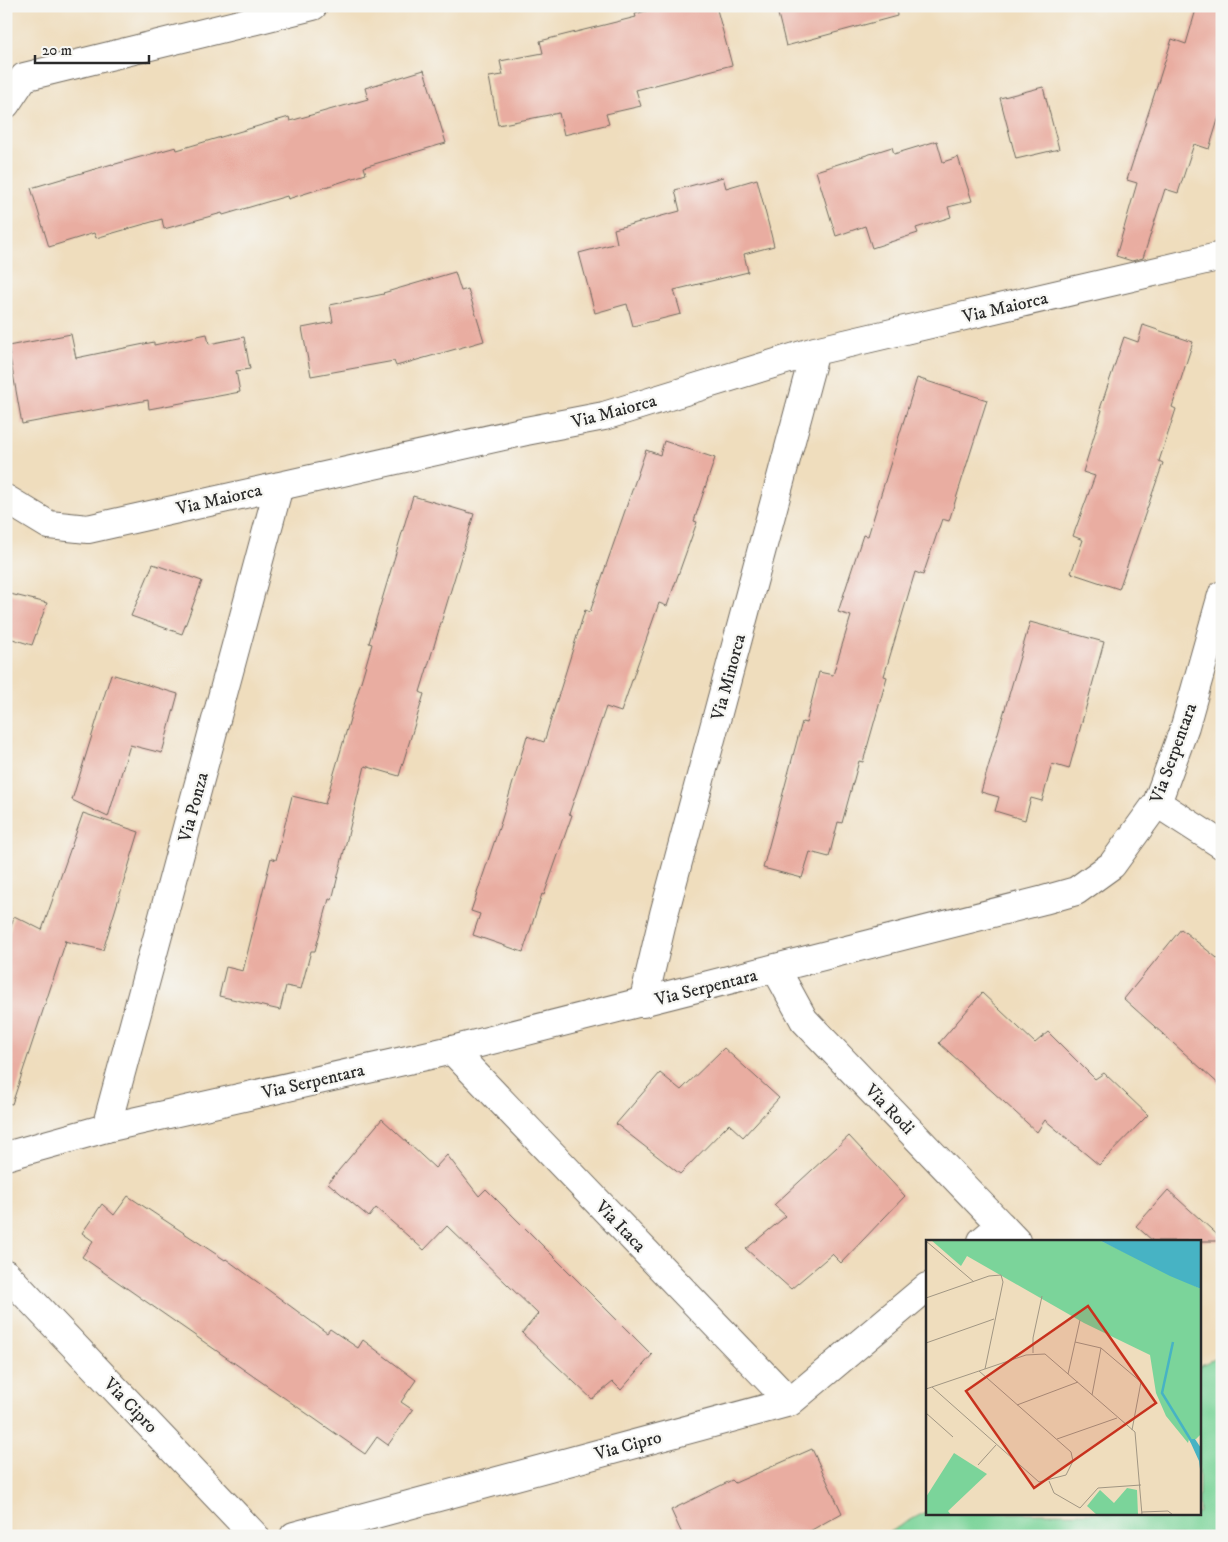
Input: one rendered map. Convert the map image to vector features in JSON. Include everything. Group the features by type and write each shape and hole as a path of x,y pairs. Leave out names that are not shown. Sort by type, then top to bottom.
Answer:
{"street":[{"path":"6,104 24,77 313,6"},
{"name":"Via Maiorca","path":"6,499 49,525 88,529 526,431 604,416 816,351 1222,256"},
{"name":"Via Minorca","path":"643,1003 667,904 816,351"},
{"name":"Via Ponza","path":"106,1128 279,486"},
{"name":"Via Serpentara","path":"6,1156 106,1128 452,1050 643,1003 1044,900 1076,890 1112,864 1157,803 1185,726 1222,595"},
{"path":"1157,803 1222,845"},
{"name":"Via Rodi","path":"776,969 804,1020 1000,1236"},
{"name":"Via Itaca","path":"452,1050 790,1402"},
{"name":"Via Cipro","path":"6,1274 255,1536"},
{"name":"Via Cipro","path":"294,1536 790,1402 926,1288"}],"green space":[{"path":"1222,1355 1222,1536 882,1536 926,1512 926,1514 1200,1514 1200,1366"}],"building":[{"path":"664,6 716,6 732,65 636,90 641,106 606,114 609,124 564,135 559,113 498,125 489,77 503,75 500,61 543,53 540,41 636,17 635,14"},
{"path":"776,6 896,6 897,16 786,46"},
{"path":"1197,6 1222,6 1222,107 1209,149 1194,144 1178,193 1165,189 1143,258 1132,261 1116,256 1137,183 1127,180 1172,39 1186,44"},
{"path":"424,70 446,143 364,167 366,174 288,199 287,196 223,215 222,213 164,229 162,219 96,238 94,233 49,247 31,188 176,147 177,150 289,117 290,121 368,99 365,88"},
{"path":"1043,87 1059,149 1016,159 1000,98"},
{"path":"937,141 943,162 958,157 972,201 948,207 951,217 916,228 918,233 872,248 865,226 836,236 816,171 892,147 894,154"},
{"path":"723,177 726,188 757,179 774,246 744,254 748,272 674,290 681,314 633,326 627,304 595,313 579,253 617,243 614,229 680,211 675,190"},
{"path":"455,272 461,291 468,289 484,341 396,366 394,361 311,376 302,328 333,322 330,305 384,294"},
{"path":"1143,325 1193,342 1172,407 1176,409 1159,461 1163,463 1119,589 1071,573 1083,540 1073,536 1095,476 1083,472 1102,410 1100,409 1124,337 1138,342"},
{"path":"71,334 76,358 154,342 154,345 207,334 209,344 244,337 250,369 236,371 240,392 149,409 148,400 22,424 8,346"},
{"path":"917,378 987,400 949,521 942,519 923,575 915,572 884,676 887,677 863,762 859,761 842,823 838,822 829,857 810,852 802,878 763,868 802,722 806,723 819,672 833,675 851,616 838,612 863,535 868,536"},
{"path":"664,441 715,458 694,521 697,522 667,606 659,603 621,712 606,707 569,814 572,815 544,895 542,894 523,952 473,935 480,914 471,911 527,736 544,742 585,610 590,612 646,450 660,455"},
{"path":"413,496 474,514 420,692 424,694 399,776 365,766 332,900 329,899 315,951 311,951 301,989 286,986 280,1010 219,996 226,967 243,971 271,858 276,860 292,796 325,804 372,644 369,643"},
{"path":"153,564 202,581 182,634 131,616"},
{"path":"6,593 47,603 32,645 6,637"},
{"path":"1030,622 1104,642 1069,769 1052,764 1042,801 1031,798 1025,820 995,811 999,797 981,792"},
{"path":"111,674 178,694 162,753 130,745 108,817 72,800"},
{"path":"83,813 139,832 103,950 66,941 12,1104 6,1103 6,944 14,916 42,930"},
{"path":"1181,929 1222,962 1222,1087 1124,999"},
{"path":"982,993 1035,1043 1048,1032 1095,1079 1104,1073 1148,1115 1099,1165 1045,1120 1037,1132 939,1043"},
{"path":"724,1048 779,1098 743,1137 729,1124 680,1174 616,1124 660,1073 681,1090"},
{"path":"382,1119 435,1168 447,1155 479,1196 486,1189 652,1355 621,1390 613,1382 592,1399 522,1333 538,1314 447,1226 424,1250 376,1208 369,1217 328,1183"},
{"path":"849,1136 905,1196 841,1263 832,1254 791,1289 746,1249 786,1216 774,1205"},
{"path":"1168,1190 1222,1241 1152,1240 1136,1226"},
{"path":"128,1196 226,1259 327,1333 330,1329 358,1348 363,1340 416,1380 401,1402 413,1410 388,1445 377,1437 365,1454 82,1257 93,1241 82,1233 102,1204 114,1215"},
{"path":"812,1449 842,1513 801,1536 683,1536 671,1510 732,1480 735,1483"}]}
